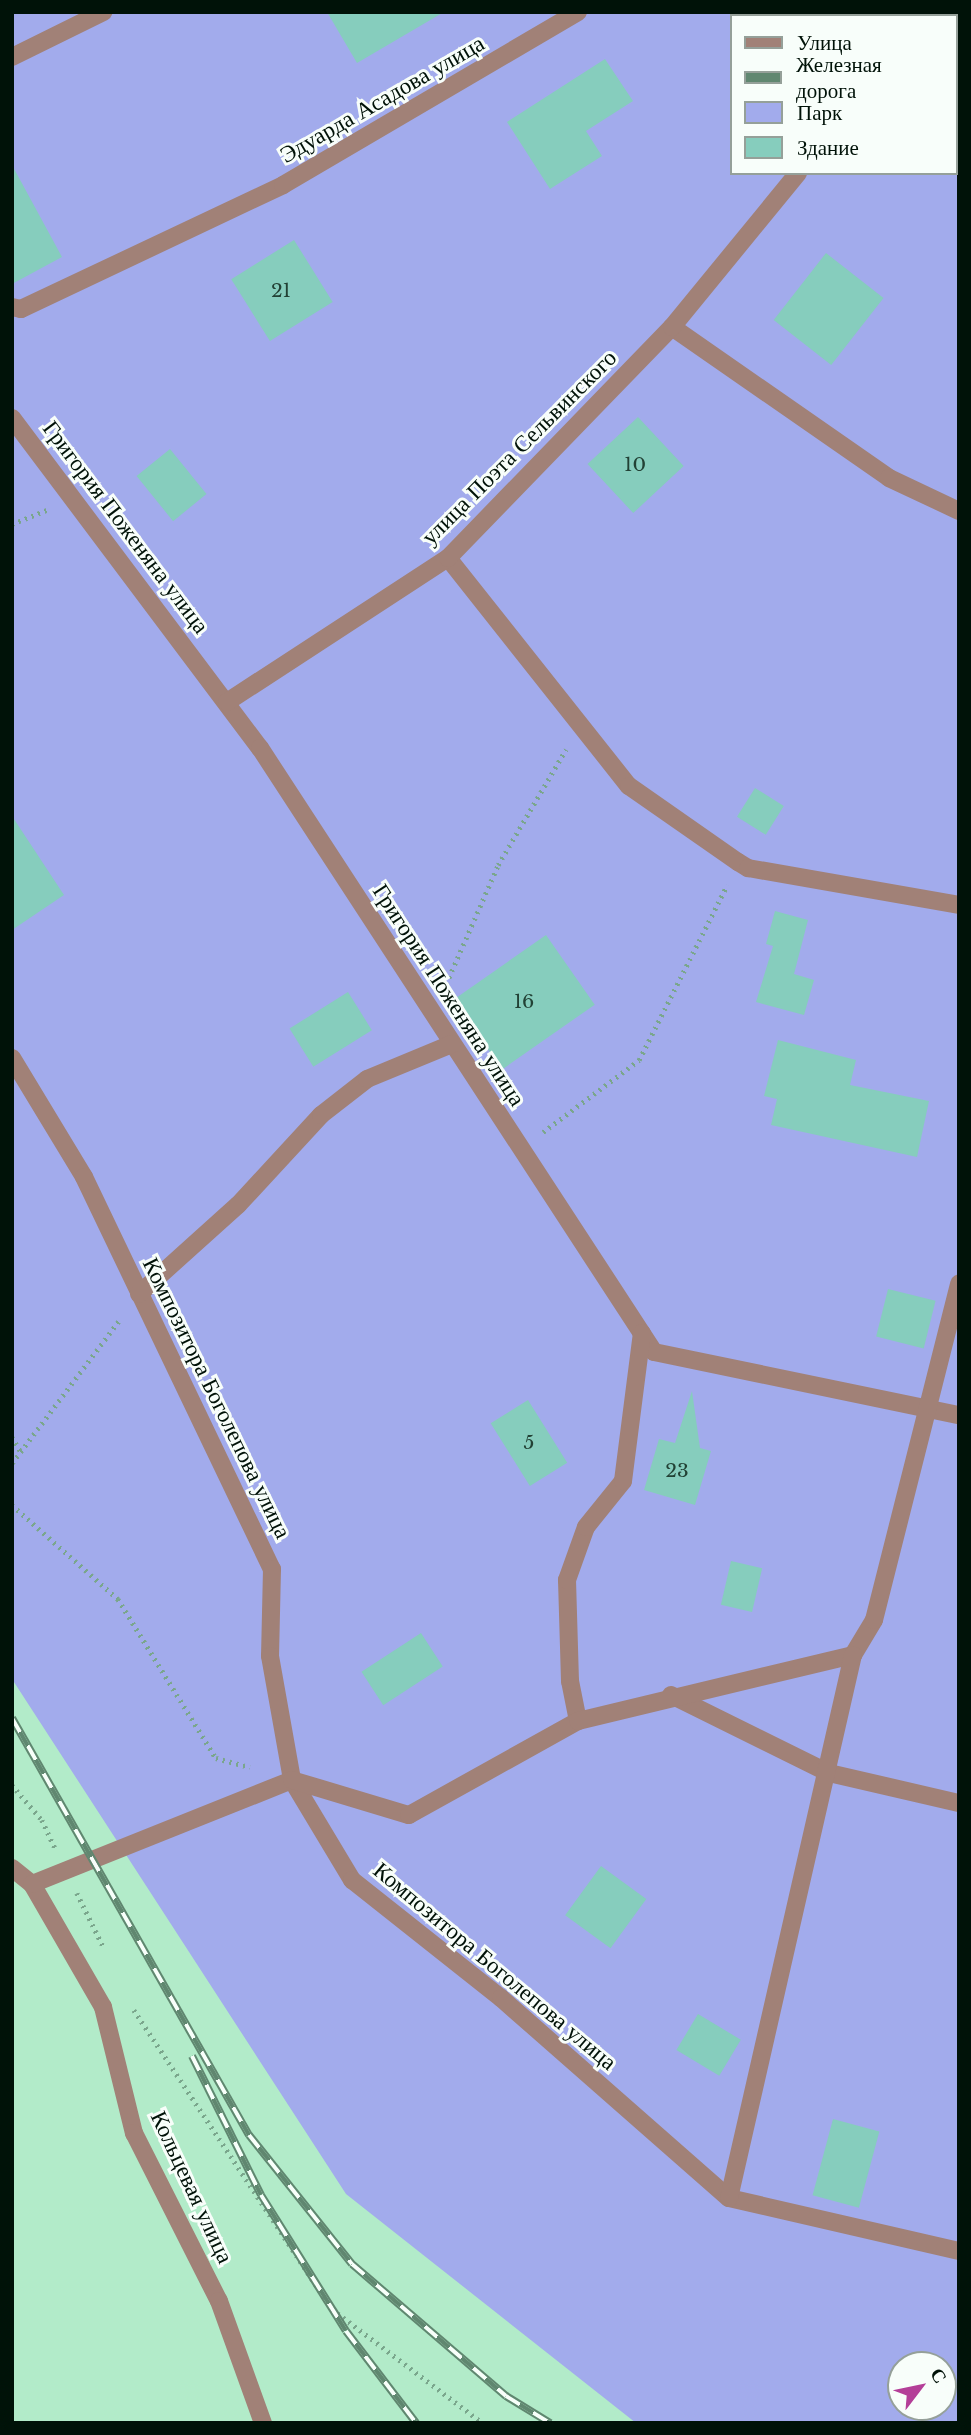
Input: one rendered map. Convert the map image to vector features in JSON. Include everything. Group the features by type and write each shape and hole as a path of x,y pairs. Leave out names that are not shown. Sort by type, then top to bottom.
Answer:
{"street":[{"path":"12,57 103,12"},
{"name":"Эдуарда Асадова улица","path":"12,307 21,309 283,185 578,12"},
{"name":"улица Поэта Сельвинского","path":"227,702 448,558 672,327 796,175"},
{"path":"672,327 889,478 959,511"},
{"name":"Григория Поженяна улица","path":"12,418 227,702 654,1352 959,1415"},
{"path":"448,558 629,786 738,862 748,868 959,905"},
{"path":"139,1294 238,1205 321,1115 368,1079 452,1044"},
{"name":"Композитора Боголепова улица","path":"12,1058 84,1177 272,1569 270,1656 292,1780 352,1880 501,1998 729,2198 959,2251"},
{"path":"729,2198 829,1773 853,1655 874,1620 922,1434 924,1407 959,1284"},
{"path":"578,1721 570,1681 567,1580 586,1527 623,1481 642,1333"},
{"path":"32,1884 292,1780 410,1815 578,1721 671,1695 853,1655"},
{"path":"671,1695 829,1773 959,1803"},
{"name":"Кольцевая улица","path":"12,1868 32,1884 103,2007 134,2133 219,2301 263,2423"}],"path":[{"path":"12,524 75,500"},
{"path":"425,1003 445,986 498,865 580,724"},
{"path":"520,1150 639,1060 738,862"},
{"path":"12,1463 139,1294"},
{"path":"12,1437 21,1452"},
{"path":"12,1505 118,1599 216,1758 292,1780"},
{"path":"12,1785 42,1820 106,1953"},
{"path":"129,1999 146,2035 332,2309 483,2423"}],"green space":[{"path":"12,12 959,12 959,2423 636,2423 346,2194 12,1679"}],"building":[{"path":"327,12 444,12 357,63"},
{"path":"605,59 633,101 586,131 602,156 550,189 507,122"},
{"path":"12,165 62,257 12,284"},
{"path":"294,240 333,302 270,341 231,279"},
{"path":"826,253 884,298 831,365 774,320"},
{"path":"638,417 684,466 633,513 588,464"},
{"path":"170,449 207,494 173,521 137,476"},
{"path":"755,788 784,806 766,835 737,817"},
{"path":"12,816 64,895 12,930"},
{"path":"775,911 808,920 794,974 814,980 804,1015 756,1002 773,946 766,944"},
{"path":"546,935 595,1005 502,1069 453,1000"},
{"path":"348,992 372,1030 313,1067 289,1029"},
{"path":"778,1040 856,1060 850,1085 929,1101 917,1157 771,1125 777,1099 764,1096"},
{"path":"888,1289 936,1301 924,1348 876,1337"},
{"path":"692,1391 700,1448 711,1451 695,1505 644,1490 659,1439 675,1443"},
{"path":"528,1400 567,1463 530,1486 491,1423"},
{"path":"731,1561 762,1568 752,1612 721,1605"},
{"path":"421,1633 443,1667 383,1705 361,1672"},
{"path":"601,1866 646,1899 610,1948 565,1915"},
{"path":"698,2014 741,2040 719,2076 676,2050"},
{"path":"833,2119 879,2131 859,2208 813,2195"}],"railway":[{"path":"12,1718 249,2135 352,2264 506,2396 550,2423"},
{"path":"192,2056 261,2195 346,2331 416,2423"}]}
